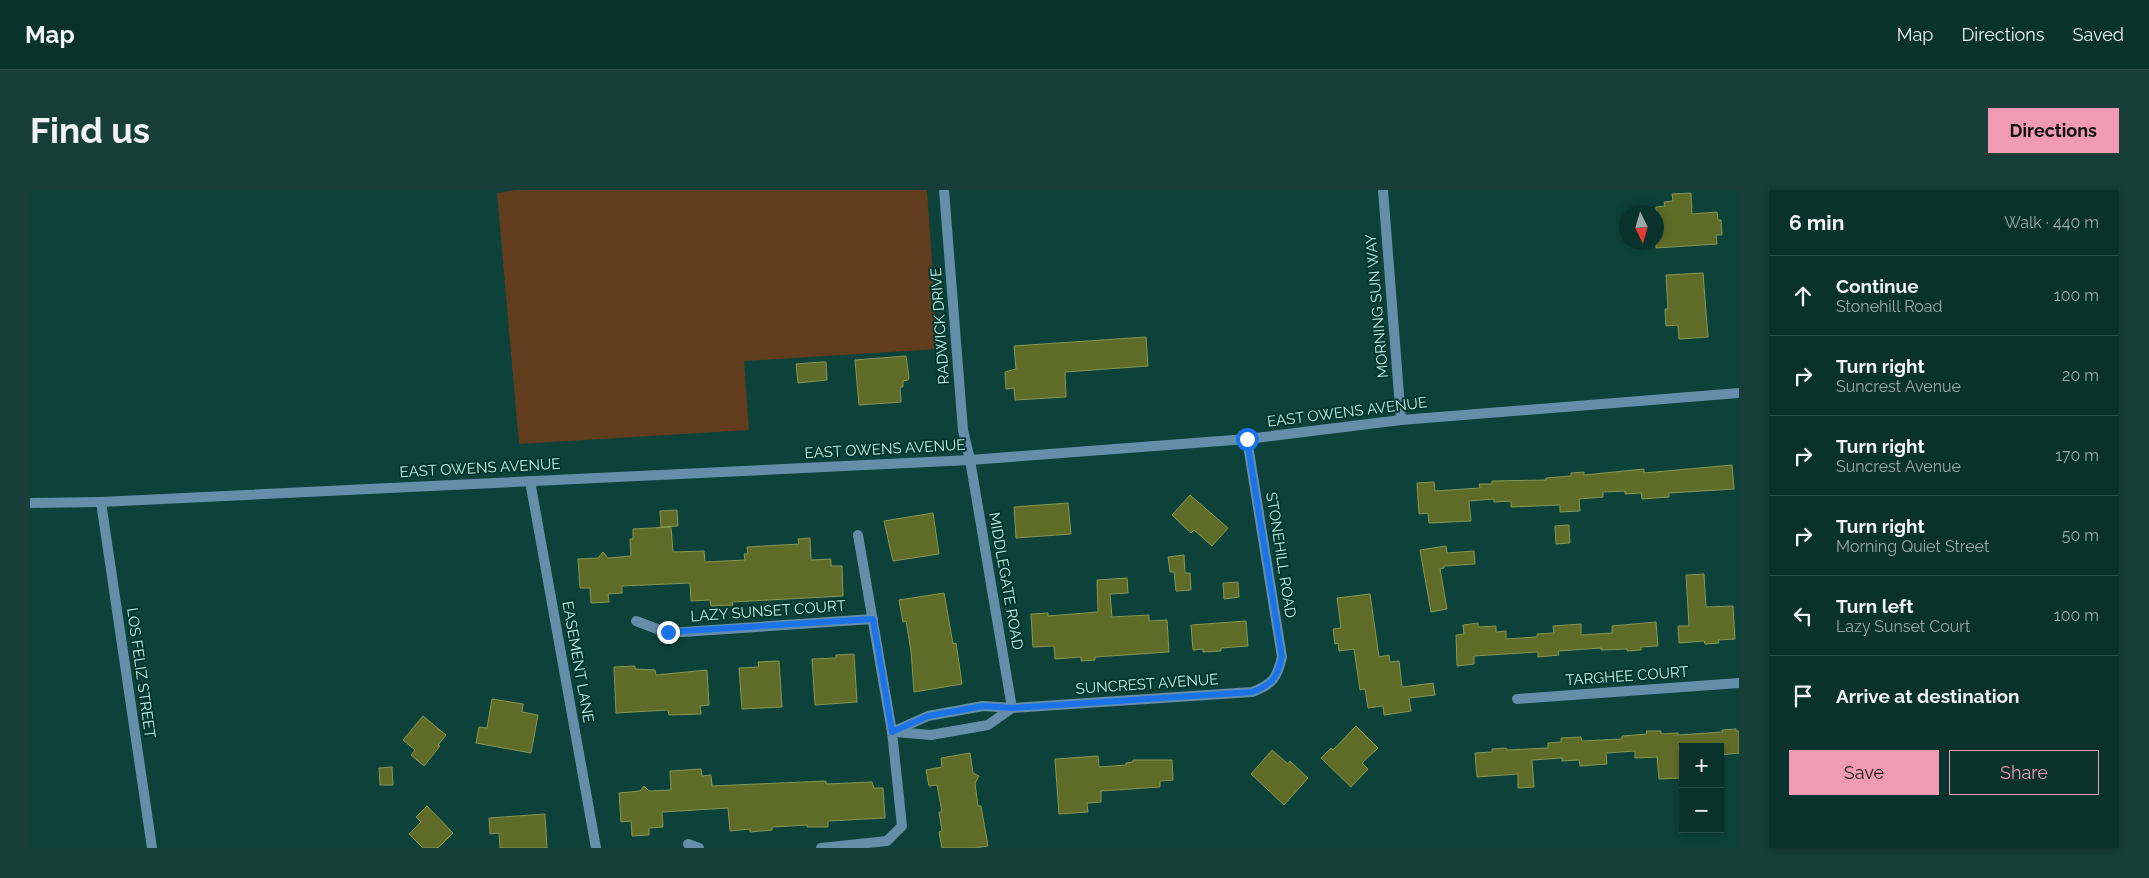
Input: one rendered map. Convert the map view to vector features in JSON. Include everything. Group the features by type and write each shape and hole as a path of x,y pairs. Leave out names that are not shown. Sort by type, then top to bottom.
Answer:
{"street":[{"name":"RADWICK DRIVE","path":"944,190 963,430 970,460"},
{"name":"MORNING SUN WAY","path":"1383,190 1401,420"},
{"name":"EAST OWENS AVENUE","path":"30,503 101,502 970,460 1247,439 1401,420 1739,393"},
{"name":"STONEHILL ROAD","path":"1247,439 1282,657 1278,675"},
{"name":"MIDDLEGATE ROAD","path":"970,460 1012,708"},
{"name":"EASEMENT LANE","path":"530,481 596,848"},
{"name":"LOS FELIZ STREET","path":"101,502 152,848"},
{"path":"821,848 887,841 902,826 892,732 858,535"},
{"name":"LAZY SUNSET COURT","path":"636,621 668,632 873,619"},
{"name":"SUNCREST AVENUE","path":"892,732 928,716 983,706 1012,708 1252,692 1266,687 1278,675"},
{"name":"TARGHEE COURT","path":"1516,699 1739,683"},
{"path":"892,732 931,735 988,725 1012,708"},
{"path":"688,844 699,848"}],"shaded area":[{"path":"515,190 927,190 938,349 744,361 749,430 519,444 497,193"}],"building":[{"path":"1691,193 1692,214 1717,212 1718,220 1721,220 1722,235 1716,235 1717,244 1664,247 1664,202 1673,201 1672,194"},
{"path":"1703,273 1708,337 1679,339 1678,325 1666,326 1665,309 1668,309 1666,275"},
{"path":"1146,337 1148,366 1065,372 1066,397 1015,400 1014,388 1006,389 1005,372 1016,369 1014,346"},
{"path":"906,356 909,377 908,380 903,381 903,387 900,387 901,402 859,405 855,360"},
{"path":"826,362 827,380 798,383 796,364"},
{"path":"1732,465 1734,489 1669,493 1669,497 1642,499 1641,493 1625,494 1625,491 1603,492 1603,497 1579,499 1580,511 1560,512 1560,505 1511,507 1511,501 1494,502 1494,499 1469,501 1471,521 1429,523 1428,513 1419,514 1417,483 1434,482 1435,491 1480,488 1479,484 1492,484 1492,481 1546,480 1546,478 1571,476 1571,473 1584,472 1584,475 1644,469 1644,473"},
{"path":"1190,495 1228,528 1212,546 1194,530 1191,533 1172,515"},
{"path":"1068,503 1071,534 1016,538 1014,507"},
{"path":"677,510 678,526 661,527 660,511"},
{"path":"933,513 939,554 893,561 884,521"},
{"path":"1569,525 1570,543 1556,544 1555,526"},
{"path":"671,527 673,552 704,551 705,562 745,560 744,554 748,554 747,547 799,544 798,539 810,538 811,560 831,559 831,566 842,566 843,596 732,602 733,605 711,606 710,600 691,601 690,583 622,586 622,593 608,594 609,602 591,603 590,588 580,588 578,559 598,558 603,552 608,558 631,556 630,539 633,539 633,529"},
{"path":"1446,546 1447,553 1474,551 1475,564 1444,566 1444,568 1440,569 1447,609 1431,612 1420,550"},
{"path":"1184,555 1185,573 1190,573 1191,590 1176,591 1174,572 1170,572 1168,557"},
{"path":"1704,574 1706,607 1733,606 1735,639 1718,640 1719,643 1705,644 1704,641 1679,643 1678,626 1689,626 1686,575"},
{"path":"1127,578 1128,593 1110,594 1112,617 1149,615 1149,621 1167,620 1169,652 1095,657 1095,660 1081,661 1081,657 1055,659 1054,646 1033,647 1031,614 1048,613 1048,616 1098,612 1097,580"},
{"path":"1238,582 1239,597 1224,599 1223,583"},
{"path":"944,593 953,644 956,643 962,684 914,692 911,651 906,621 903,622 899,600"},
{"path":"1370,594 1379,657 1389,655 1390,662 1399,661 1402,687 1433,683 1435,695 1409,698 1411,711 1384,715 1383,706 1368,708 1365,689 1360,690 1354,649 1339,651 1338,643 1335,644 1333,629 1341,628 1337,598"},
{"path":"1246,621 1248,646 1221,648 1221,651 1203,652 1203,649 1193,650 1191,625"},
{"path":"1656,622 1658,646 1641,647 1641,650 1601,650 1601,648 1558,651 1559,655 1538,657 1538,652 1474,656 1474,664 1457,666 1456,635 1464,634 1463,625 1478,623 1478,627 1496,626 1496,632 1506,631 1506,639 1537,637 1537,634 1554,633 1553,626 1581,624 1581,635 1612,633 1612,626"},
{"path":"854,654 857,702 815,705 812,659 836,658 836,655"},
{"path":"779,661 782,707 742,709 739,668 759,667 758,662"},
{"path":"635,666 635,669 655,670 656,675 707,670 709,705 700,706 701,714 669,715 668,710 616,713 614,667"},
{"path":"492,699 523,704 522,712 538,715 531,753 476,743 479,727 487,728"},
{"path":"423,716 446,735 424,766 411,755 415,750 403,740"},
{"path":"1356,726 1378,748 1362,763 1368,769 1351,787 1321,758 1331,748 1333,750"},
{"path":"1736,729 1736,731 1739,731 1739,753 1724,755 1724,743 1679,743 1679,778 1659,779 1657,757 1635,758 1635,751 1606,753 1607,764 1580,766 1579,760 1562,761 1562,758 1532,760 1534,787 1518,788 1518,774 1477,777 1475,753 1492,752 1492,749 1548,748 1548,743 1561,742 1561,738 1581,737 1582,741 1622,739 1622,736 1647,734 1646,731 1661,731 1661,734 1678,733 1678,735 1723,732 1722,730"},
{"path":"1272,750 1288,764 1290,761 1308,778 1284,805 1251,774"},
{"path":"970,753 973,773 979,776 975,783 978,806 981,806 988,846 942,848 939,832 942,831 939,812 942,812 937,785 929,786 926,770 942,767 941,758"},
{"path":"1098,756 1099,767 1126,765 1126,763 1133,762 1133,760 1172,760 1173,780 1160,781 1160,787 1101,791 1101,802 1087,803 1088,812 1059,814 1055,759"},
{"path":"392,767 393,785 380,785 379,768"},
{"path":"701,769 702,776 711,775 712,786 826,781 826,784 872,782 874,788 883,788 885,818 828,821 828,827 807,827 807,825 772,827 772,830 750,832 750,829 730,831 728,808 662,812 663,827 649,828 649,835 632,836 631,821 621,822 619,793 640,791 644,786 649,791 671,790 670,771"},
{"path":"427,806 453,833 438,848 423,848 409,834 421,822 416,817"},
{"path":"545,814 547,848 500,848 499,833 490,834 489,818"}],"route":[{"path":"668,632 873,619 892,732 928,716 983,706 1012,708 1252,692 1266,687 1278,675 1282,657 1247,439"}]}
